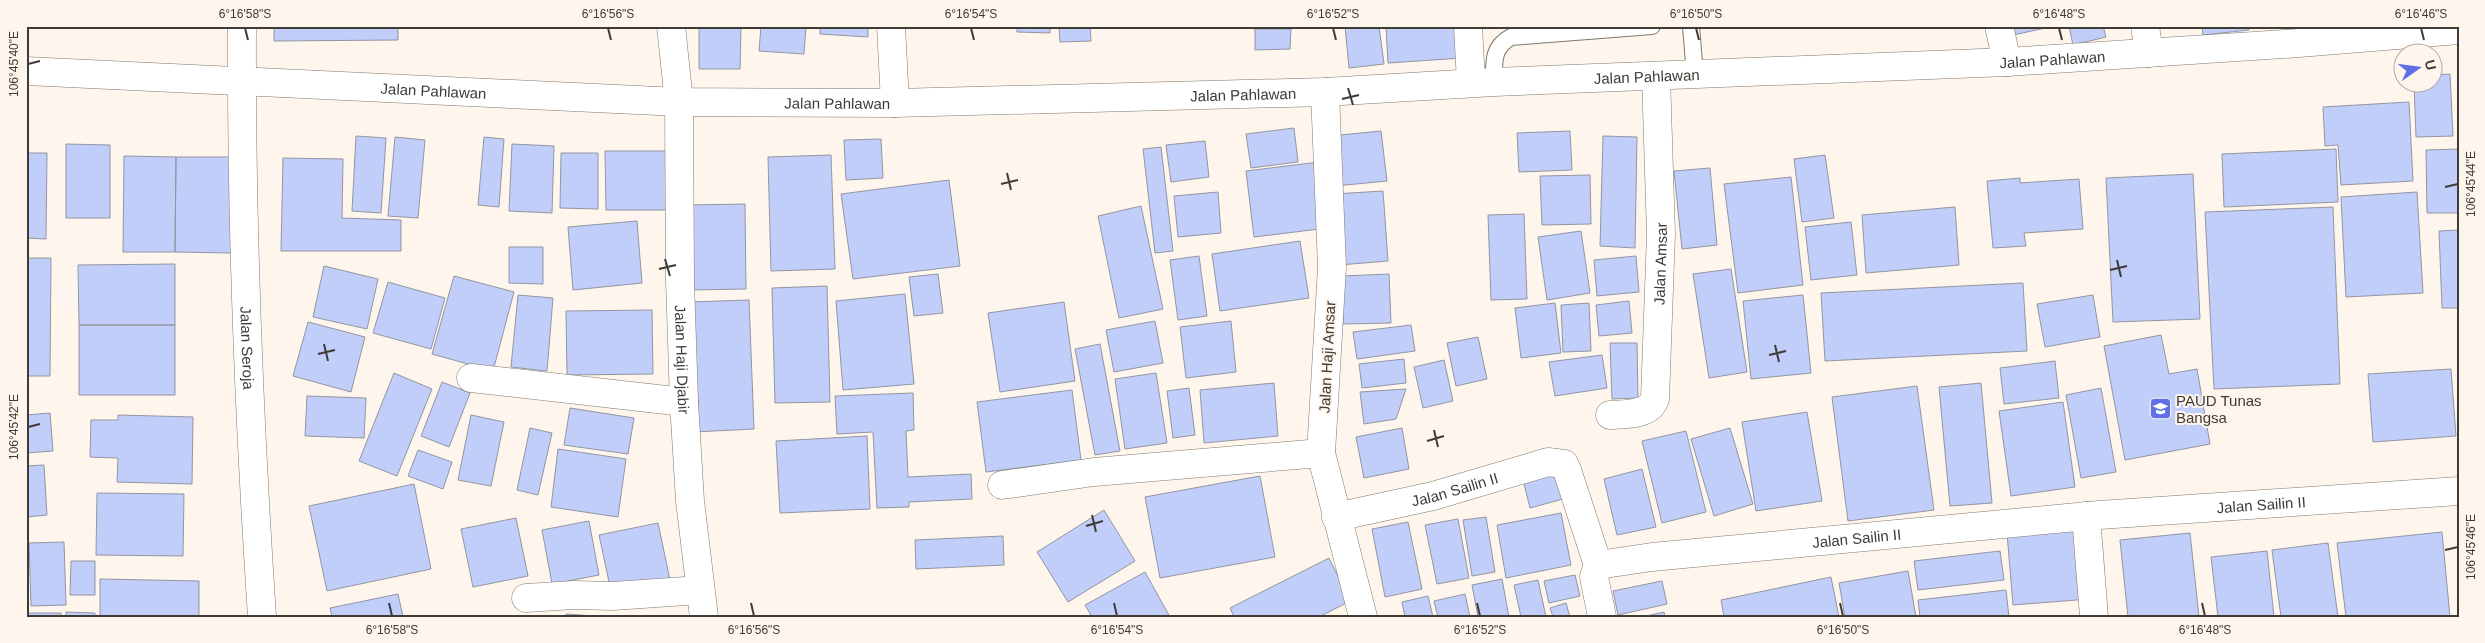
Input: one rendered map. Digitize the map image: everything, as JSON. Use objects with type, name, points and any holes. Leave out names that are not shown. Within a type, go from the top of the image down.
[{"type":"street","name":"Jalan Seroja","points":[[242,26],[241,81],[254,506],[262,617]]},
{"type":"street","name":"Jalan Haji Djabir","points":[[671,26],[679,102],[680,281],[684,402],[690,501],[704,617]]},
{"type":"street","points":[[891,26],[895,103]]},
{"type":"street","points":[[1468,26],[1482,83]]},
{"type":"street","points":[[1999,26],[2007,62]]},
{"type":"street","points":[[2145,26],[2149,53]]},
{"type":"street","name":"Jalan Pahlawan","points":[[26,71],[679,102],[895,103],[1325,92],[1482,83],[2007,62],[2149,53],[2298,35],[2459,30]]},
{"type":"street","name":"Jalan Amsar","points":[[1610,415],[1642,412],[1650,407],[1654,400],[1661,234],[1656,77]]},
{"type":"street","name":"Jalan Haji Amsar","points":[[1325,92],[1332,268],[1321,452],[1363,617]]},
{"type":"street","points":[[471,378],[684,402]]},
{"type":"street","points":[[1002,485],[1094,472],[1321,452]]},
{"type":"street","name":"Jalan Sailin II","points":[[1336,517],[1433,496],[1548,462],[1557,462],[1564,464],[1567,470],[1598,564],[1652,557],[2086,516],[2459,491]]},
{"type":"street","points":[[2086,516],[2094,617]]},
{"type":"street","points":[[1598,564],[1594,577],[1602,617]]},
{"type":"street","points":[[526,598],[574,595],[613,596],[700,590]]},
{"type":"lane","points":[[1482,83],[1501,43],[1511,37],[1652,26]]},
{"type":"lane","points":[[1692,26],[1694,75]]},
{"type":"building","points":[[274,26],[398,26],[398,40],[274,41]]},
{"type":"building","points":[[761,26],[806,26],[804,54],[759,51]]},
{"type":"building","points":[[820,26],[868,26],[868,37],[820,34]]},
{"type":"building","points":[[1017,26],[1050,26],[1050,33],[1017,32]]},
{"type":"building","points":[[1059,26],[1090,26],[1091,41],[1060,42]]},
{"type":"building","points":[[1345,26],[1379,26],[1384,64],[1349,68]]},
{"type":"building","points":[[1386,26],[1460,26],[1462,58],[1388,63]]},
{"type":"building","points":[[2007,26],[2054,26],[2009,36]]},
{"type":"building","points":[[2069,26],[2103,26],[2106,37],[2073,45]]},
{"type":"building","points":[[2202,26],[2248,26],[2249,30],[2203,35]]},
{"type":"building","points":[[699,28],[741,28],[740,69],[699,69]]},
{"type":"building","points":[[1255,29],[1291,29],[1290,49],[1255,50]]},
{"type":"building","points":[[2442,74],[2450,74],[2453,136],[2416,137],[2414,92],[2442,92]]},
{"type":"building","points":[[2409,102],[2413,181],[2341,185],[2338,145],[2325,146],[2323,107]]},
{"type":"building","points":[[1294,128],[1298,162],[1251,168],[1246,134]]},
{"type":"building","points":[[1381,131],[1387,181],[1335,186],[1330,136]]},
{"type":"building","points":[[1570,131],[1572,170],[1519,172],[1517,133]]},
{"type":"building","points":[[356,136],[386,138],[381,213],[352,211]]},
{"type":"building","points":[[1603,136],[1637,137],[1635,248],[1600,246]]},
{"type":"building","points":[[395,137],[425,140],[418,218],[388,216]]},
{"type":"building","points":[[484,137],[504,139],[499,207],[478,205]]},
{"type":"building","points":[[881,139],[883,178],[846,180],[844,140]]},
{"type":"building","points":[[1205,141],[1209,177],[1171,182],[1166,145]]},
{"type":"building","points":[[66,144],[110,145],[110,218],[66,218]]},
{"type":"building","points":[[512,144],[554,146],[552,213],[509,211]]},
{"type":"building","points":[[1161,147],[1173,251],[1155,253],[1143,149]]},
{"type":"building","points":[[2336,149],[2338,202],[2224,207],[2222,154]]},
{"type":"building","points":[[2459,149],[2459,213],[2427,213],[2426,150]]},
{"type":"building","points":[[605,151],[668,151],[668,210],[606,210]]},
{"type":"building","points":[[26,153],[47,153],[46,239],[26,238]]},
{"type":"building","points":[[561,153],[598,153],[598,209],[560,208]]},
{"type":"building","points":[[831,155],[835,269],[771,271],[768,157]]},
{"type":"building","points":[[1825,155],[1834,218],[1802,222],[1794,159]]},
{"type":"building","points":[[124,156],[176,157],[175,252],[123,252]]},
{"type":"building","points":[[176,157],[232,157],[231,253],[175,252]]},
{"type":"building","points":[[283,158],[343,159],[342,218],[401,220],[401,251],[281,251]]},
{"type":"building","points":[[1319,162],[1328,228],[1254,237],[1246,171]]},
{"type":"building","points":[[1710,168],[1717,245],[1682,249],[1674,171]]},
{"type":"building","points":[[2193,174],[2200,319],[2113,322],[2106,178]]},
{"type":"building","points":[[1590,175],[1591,224],[1542,225],[1540,176]]},
{"type":"building","points":[[1791,177],[1803,285],[1738,293],[1724,184]]},
{"type":"building","points":[[2020,178],[2020,183],[2079,179],[2083,229],[2024,233],[2026,246],[1993,248],[1987,181]]},
{"type":"building","points":[[949,180],[960,266],[853,279],[841,194]]},
{"type":"building","points":[[1383,191],[1388,261],[1339,265],[1334,194]]},
{"type":"building","points":[[1218,192],[1221,233],[1178,237],[1174,196]]},
{"type":"building","points":[[2417,192],[2423,293],[2346,297],[2341,197]]},
{"type":"building","points":[[745,204],[746,289],[690,290],[689,205]]},
{"type":"building","points":[[1141,206],[1163,309],[1119,318],[1098,216]]},
{"type":"building","points":[[1955,207],[1959,265],[1866,273],[1862,215]]},
{"type":"building","points":[[2333,207],[2340,384],[2214,389],[2205,212]]},
{"type":"building","points":[[1524,214],[1527,299],[1491,300],[1488,215]]},
{"type":"building","points":[[637,221],[642,283],[573,290],[568,227]]},
{"type":"building","points":[[1851,222],[1857,275],[1811,280],[1805,227]]},
{"type":"building","points":[[2459,230],[2459,308],[2442,308],[2439,231]]},
{"type":"building","points":[[1581,231],[1590,293],[1547,300],[1538,237]]},
{"type":"building","points":[[1300,241],[1309,298],[1220,311],[1212,254]]},
{"type":"building","points":[[509,247],[543,247],[543,284],[509,283]]},
{"type":"building","points":[[1199,256],[1207,316],[1178,320],[1170,260]]},
{"type":"building","points":[[1636,256],[1639,292],[1597,296],[1594,260]]},
{"type":"building","points":[[26,258],[51,258],[50,376],[26,376]]},
{"type":"building","points":[[175,264],[175,325],[79,325],[78,265]]},
{"type":"building","points":[[324,266],[378,279],[367,329],[313,317]]},
{"type":"building","points":[[1731,269],[1747,372],[1709,378],[1693,274]]},
{"type":"building","points":[[938,274],[943,313],[914,316],[909,277]]},
{"type":"building","points":[[1389,274],[1391,323],[1343,324],[1342,276]]},
{"type":"building","points":[[454,276],[514,292],[493,371],[432,354]]},
{"type":"building","points":[[388,282],[445,298],[431,349],[373,333]]},
{"type":"building","points":[[2023,283],[2027,351],[1825,361],[1821,293]]},
{"type":"building","points":[[827,286],[830,402],[775,403],[772,288]]},
{"type":"building","points":[[905,294],[914,384],[843,390],[836,301]]},
{"type":"building","points":[[518,295],[553,298],[547,371],[511,367]]},
{"type":"building","points":[[1803,295],[1811,373],[1751,379],[1743,301]]},
{"type":"building","points":[[2093,295],[2100,337],[2045,347],[2037,304]]},
{"type":"building","points":[[749,300],[754,429],[694,432],[689,302]]},
{"type":"building","points":[[1629,301],[1632,333],[1599,336],[1596,305]]},
{"type":"building","points":[[1064,302],[1075,381],[1000,392],[988,313]]},
{"type":"building","points":[[1555,303],[1561,353],[1521,358],[1515,308]]},
{"type":"building","points":[[1589,303],[1591,351],[1563,352],[1561,305]]},
{"type":"building","points":[[652,310],[653,374],[567,375],[566,311]]},
{"type":"building","points":[[1155,321],[1163,363],[1114,372],[1106,330]]},
{"type":"building","points":[[1231,321],[1236,372],[1186,378],[1180,327]]},
{"type":"building","points":[[308,322],[365,337],[351,392],[293,376]]},
{"type":"building","points":[[79,325],[175,325],[175,395],[79,395]]},
{"type":"building","points":[[1411,325],[1415,351],[1357,359],[1353,332]]},
{"type":"building","name":"PAUD Tunas Bangsa","points":[[2161,335],[2169,374],[2197,369],[2210,444],[2125,460],[2104,346]]},
{"type":"building","points":[[1478,337],[1487,379],[1456,386],[1447,343]]},
{"type":"building","points":[[1610,343],[1637,343],[1638,398],[1612,399]]},
{"type":"building","points":[[1100,344],[1120,451],[1095,455],[1075,349]]},
{"type":"building","points":[[1602,355],[1607,388],[1555,396],[1549,362]]},
{"type":"building","points":[[1404,359],[1406,383],[1362,388],[1359,364]]},
{"type":"building","points":[[1444,360],[1453,401],[1423,408],[1414,367]]},
{"type":"building","points":[[2055,361],[2059,398],[2004,404],[2000,368]]},
{"type":"building","points":[[2451,369],[2456,436],[2373,442],[2368,374]]},
{"type":"building","points":[[394,373],[432,389],[397,476],[359,461]]},
{"type":"building","points":[[1156,373],[1167,443],[1125,449],[1115,379]]},
{"type":"building","points":[[442,382],[470,393],[449,447],[421,436]]},
{"type":"building","points":[[1274,383],[1278,436],[1204,443],[1200,390]]},
{"type":"building","points":[[1981,383],[1992,503],[1950,506],[1939,387]]},
{"type":"building","points":[[1917,386],[1934,510],[1848,521],[1832,397]]},
{"type":"building","points":[[1189,388],[1195,435],[1173,438],[1167,391]]},
{"type":"building","points":[[2101,388],[2116,472],[2081,478],[2066,395]]},
{"type":"building","points":[[1406,389],[1396,419],[1364,424],[1360,392]]},
{"type":"building","points":[[1072,390],[1081,460],[986,472],[977,402]]},
{"type":"building","points":[[913,393],[914,430],[906,431],[908,477],[971,474],[972,499],[909,502],[909,507],[877,508],[873,432],[837,434],[835,396]]},
{"type":"building","points":[[307,396],[366,398],[364,438],[305,436]]},
{"type":"building","points":[[2063,402],[2075,487],[2011,496],[1999,411]]},
{"type":"building","points":[[570,408],[634,418],[628,454],[564,445]]},
{"type":"building","points":[[1807,412],[1822,501],[1756,511],[1742,422]]},
{"type":"building","points":[[50,413],[53,451],[26,453],[26,415]]},
{"type":"building","points":[[118,415],[193,417],[192,484],[117,482],[118,458],[90,457],[91,420],[118,420]]},
{"type":"building","points":[[471,415],[504,422],[491,486],[458,480]]},
{"type":"building","points":[[530,428],[552,433],[538,495],[517,490]]},
{"type":"building","points":[[1402,428],[1409,469],[1364,478],[1356,437]]},
{"type":"building","points":[[1730,428],[1753,504],[1714,516],[1691,439]]},
{"type":"building","points":[[1686,431],[1706,512],[1662,523],[1642,441]]},
{"type":"building","points":[[867,436],[870,509],[780,513],[776,441]]},
{"type":"building","points":[[558,449],[626,459],[618,517],[551,507]]},
{"type":"building","points":[[418,450],[452,462],[443,489],[408,476]]},
{"type":"building","points":[[44,465],[47,515],[26,517],[26,466]]},
{"type":"building","points":[[1555,468],[1563,499],[1530,508],[1522,476]]},
{"type":"building","points":[[1642,469],[1656,527],[1617,535],[1604,479]]},
{"type":"building","points":[[1260,476],[1275,557],[1160,578],[1145,497]]},
{"type":"building","points":[[414,484],[431,569],[327,591],[309,506]]},
{"type":"building","points":[[97,493],[184,494],[183,556],[96,555]]},
{"type":"building","points":[[1104,510],[1135,561],[1068,602],[1037,552]]},
{"type":"building","points":[[1561,513],[1571,565],[1506,578],[1497,525]]},
{"type":"building","points":[[1486,517],[1495,572],[1472,576],[1463,520]]},
{"type":"building","points":[[516,518],[528,576],[473,587],[461,529]]},
{"type":"building","points":[[1458,519],[1469,578],[1437,584],[1425,525]]},
{"type":"building","points":[[589,521],[599,575],[552,584],[542,530]]},
{"type":"building","points":[[1408,522],[1422,589],[1385,597],[1372,529]]},
{"type":"building","points":[[658,523],[670,580],[611,591],[599,535]]},
{"type":"building","points":[[2083,528],[2089,599],[2013,605],[2007,533]]},
{"type":"building","points":[[2442,532],[2450,617],[2346,617],[2337,543]]},
{"type":"building","points":[[2190,533],[2199,617],[2128,617],[2120,540]]},
{"type":"building","points":[[1003,536],[1004,565],[916,569],[915,540]]},
{"type":"building","points":[[64,542],[66,605],[31,606],[29,543]]},
{"type":"building","points":[[2328,543],[2338,617],[2281,617],[2272,550]]},
{"type":"building","points":[[2000,551],[2004,580],[1918,590],[1914,561]]},
{"type":"building","points":[[2267,551],[2274,617],[2218,617],[2211,557]]},
{"type":"building","points":[[1329,558],[1350,601],[1319,617],[1234,617],[1230,608]]},
{"type":"building","points":[[71,561],[95,561],[95,595],[70,595]]},
{"type":"building","points":[[1908,571],[1916,617],[1845,617],[1839,583]]},
{"type":"building","points":[[1145,572],[1170,617],[1092,617],[1085,605]]},
{"type":"building","points":[[1575,575],[1580,596],[1549,603],[1544,581]]},
{"type":"building","points":[[1831,577],[1839,617],[1724,617],[1721,600]]},
{"type":"building","points":[[100,579],[199,581],[199,617],[100,617]]},
{"type":"building","points":[[1502,579],[1509,617],[1478,617],[1472,585]]},
{"type":"building","points":[[1538,580],[1546,617],[1521,617],[1514,585]]},
{"type":"building","points":[[1662,581],[1667,604],[1618,615],[1613,591]]},
{"type":"building","points":[[2006,590],[2009,617],[1920,617],[1918,600]]},
{"type":"building","points":[[398,594],[403,617],[332,617],[330,608]]},
{"type":"building","points":[[1465,594],[1470,617],[1438,617],[1434,601]]},
{"type":"building","points":[[1428,596],[1433,617],[1405,617],[1402,602]]},
{"type":"building","points":[[1566,603],[1570,617],[1553,617],[1550,608]]},
{"type":"building","points":[[66,612],[95,613],[95,617],[66,617]]},
{"type":"building","points":[[1664,612],[1665,617],[1642,617]]},
{"type":"building","points":[[26,613],[61,613],[61,617],[26,617]]},
{"type":"building","points":[[566,614],[608,617],[565,617]]},
{"type":"place","name":"PAUD Tunas Bangsa","points":[[2160,409]]}]
